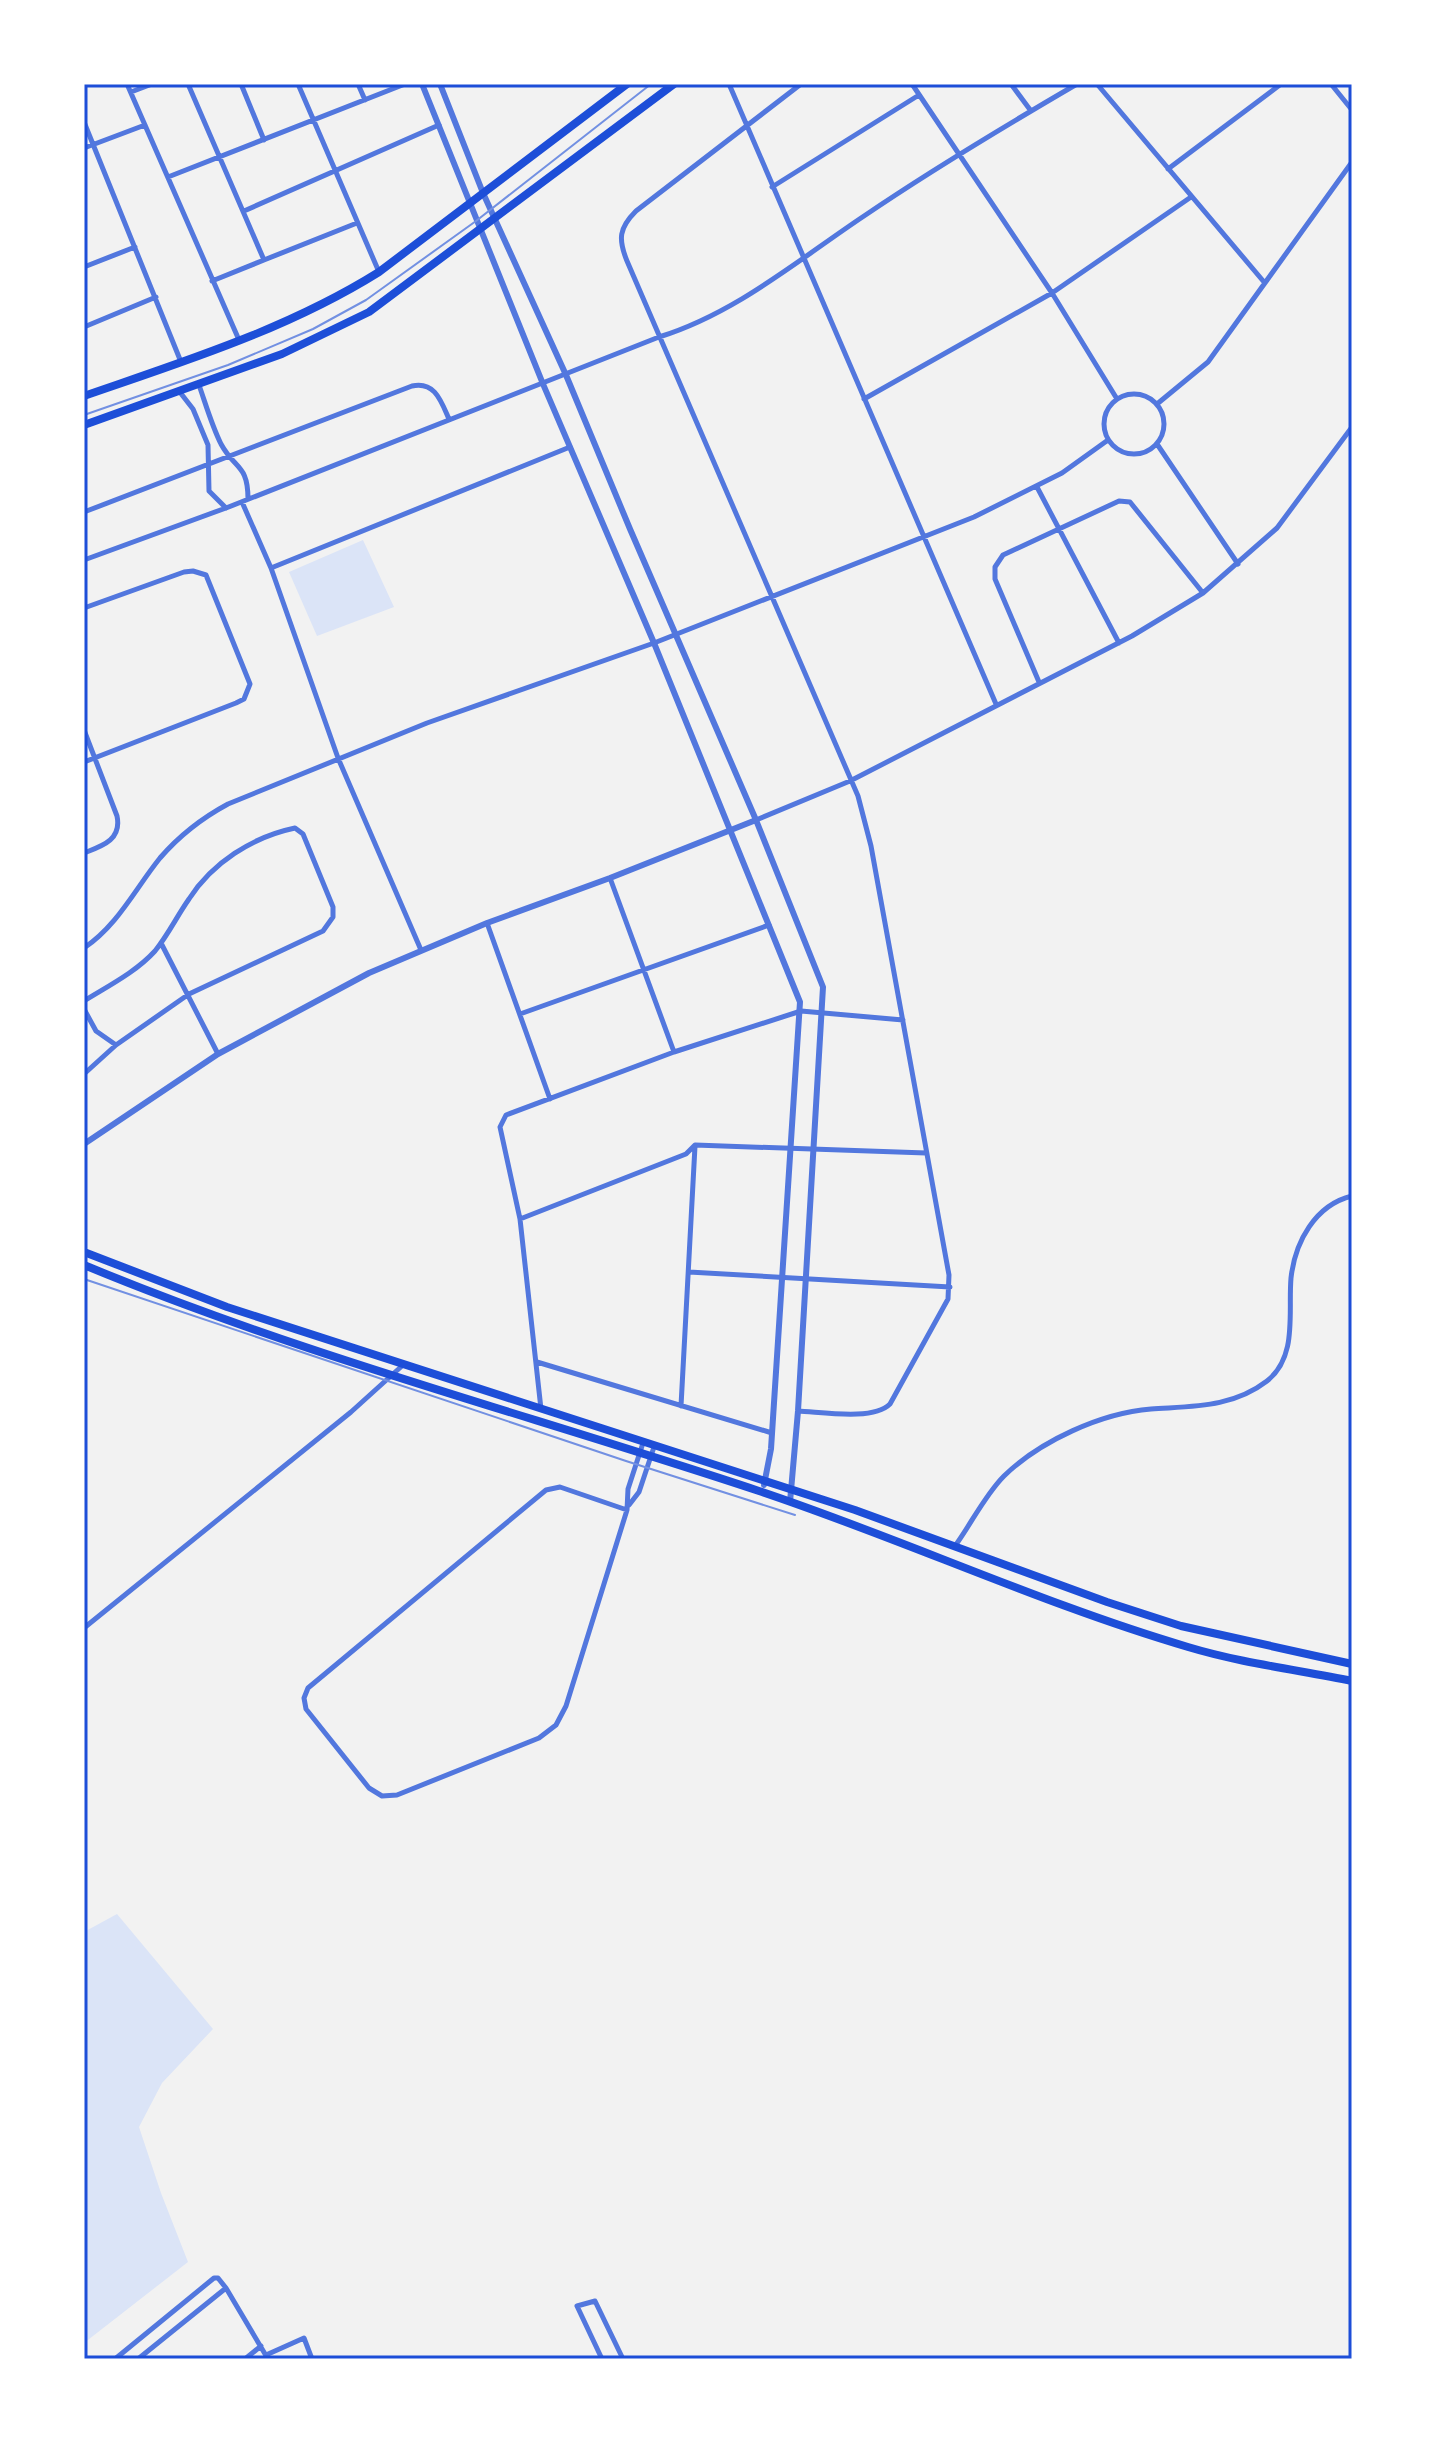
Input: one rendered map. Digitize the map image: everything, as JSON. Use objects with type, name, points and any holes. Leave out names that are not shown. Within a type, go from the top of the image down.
[{"type":"main road","points":[[84,396],[239,341],[322,304],[379,272],[627,84]]},
{"type":"main road","points":[[84,425],[282,354],[352,322],[402,289],[674,84]]},
{"type":"main road","points":[[84,1252],[227,1307],[643,1443],[763,1487],[790,1502],[1108,1621],[1185,1646],[1352,1681]]},
{"type":"main road","points":[[84,1265],[200,1310],[392,1376],[651,1457],[763,1487],[792,1491],[855,1510],[1181,1626],[1352,1664]]},
{"type":"street","points":[[127,84],[239,341]]},
{"type":"street","points":[[131,92],[152,84]]},
{"type":"street","points":[[188,84],[264,260]]},
{"type":"street","points":[[241,84],[264,140]]},
{"type":"street","points":[[298,84],[379,272]]},
{"type":"street","points":[[358,84],[365,100]]},
{"type":"street","points":[[168,177],[405,84]]},
{"type":"street","points":[[422,84],[543,384],[654,643],[798,996],[801,1011],[771,1449],[763,1487]]},
{"type":"street","points":[[440,84],[483,193],[566,375],[756,820],[823,987],[824,1012],[790,1502]]},
{"type":"street","points":[[729,84],[996,704]]},
{"type":"street","points":[[798,1411],[868,1414],[884,1410],[948,1299],[950,1287],[871,846],[858,796],[621,247],[621,229],[636,211],[801,84]]},
{"type":"street","points":[[912,84],[1052,293],[1117,399]]},
{"type":"street","points":[[1011,84],[1031,111]]},
{"type":"street","points":[[84,560],[693,326],[1077,84]]},
{"type":"street","points":[[1097,84],[1264,282]]},
{"type":"street","points":[[1168,169],[1281,84]]},
{"type":"street","points":[[1331,84],[1352,110]]},
{"type":"street","points":[[772,187],[919,95]]},
{"type":"street","points":[[84,122],[181,362]]},
{"type":"street","points":[[84,148],[145,125]]},
{"type":"street","points":[[244,211],[440,125]]},
{"type":"street","points":[[1157,404],[1208,362],[1352,162]]},
{"type":"street","points":[[864,399],[1052,293],[1191,197]]},
{"type":"street","points":[[212,281],[357,223]]},
{"type":"street","points":[[85,266],[135,247]]},
{"type":"street","points":[[84,327],[156,297]]},
{"type":"street","points":[[199,385],[217,434],[244,472],[248,484],[245,500],[338,758],[421,950]]},
{"type":"street","points":[[84,512],[420,385],[431,387],[449,419]]},
{"type":"street","points":[[179,391],[189,402],[210,451],[209,491],[226,508]]},
{"type":"street","points":[[1138,394],[1157,404],[1164,417],[1164,432],[1157,444],[1145,453],[1131,454],[1118,450],[1108,440],[1104,418],[1117,399],[1138,394]]},
{"type":"street","points":[[84,1144],[218,1054],[318,998],[487,923],[731,831],[850,781],[1119,643],[1203,593],[1277,528],[1352,427]]},
{"type":"street","points":[[84,948],[114,921],[171,846],[204,818],[228,804],[427,723],[654,643],[924,537],[1037,487],[1108,440]]},
{"type":"street","points":[[1157,444],[1238,564]]},
{"type":"street","points":[[271,568],[571,446]]},
{"type":"street","points":[[1037,487],[1119,643]]},
{"type":"street","points":[[1039,682],[995,579],[995,567],[1003,555],[1119,501],[1130,502],[1203,593]]},
{"type":"street","points":[[84,608],[184,572],[206,575],[250,684],[244,699],[236,703],[84,762]]},
{"type":"street","points":[[84,730],[119,827],[112,840],[84,853]]},
{"type":"street","points":[[84,1001],[134,969],[161,943],[196,887],[220,863],[280,833],[295,828],[303,834],[333,907],[330,924],[323,931],[189,994],[116,1045],[84,1074]]},
{"type":"street","points":[[610,878],[674,1052]]},
{"type":"street","points":[[487,923],[550,1099]]},
{"type":"street","points":[[520,1014],[770,924]]},
{"type":"street","points":[[161,943],[218,1054]]},
{"type":"street","points":[[84,1009],[96,1031],[116,1045]]},
{"type":"street","points":[[541,1410],[520,1219],[500,1127],[506,1115],[674,1052],[801,1011],[903,1020]]},
{"type":"street","points":[[520,1219],[686,1154],[695,1145],[926,1153]]},
{"type":"street","points":[[681,1406],[695,1145]]},
{"type":"street","points":[[955,1547],[1004,1477],[1043,1447],[1100,1418],[1121,1412],[1233,1401],[1269,1379],[1280,1366],[1286,1351],[1290,1335],[1291,1277],[1308,1225],[1322,1212],[1352,1196]]},
{"type":"street","points":[[689,1272],[950,1287]]},
{"type":"street","points":[[537,1362],[772,1433]]},
{"type":"street","points":[[84,1628],[351,1412],[403,1365]]},
{"type":"street","points":[[627,1508],[560,1487],[546,1490],[308,1688],[304,1698],[306,1709],[369,1788],[382,1796],[397,1795],[539,1738],[556,1725],[566,1706],[627,1508],[628,1489],[643,1443]]},
{"type":"street","points":[[627,1508],[639,1492],[654,1447]]},
{"type":"street","points":[[115,2359],[209,2280],[218,2278],[267,2357],[304,2338],[312,2359]]},
{"type":"street","points":[[138,2359],[226,2288]]},
{"type":"street","points":[[602,2359],[577,2306],[595,2301],[623,2359]]},
{"type":"street","points":[[245,2359],[261,2346]]},
{"type":"shaded area","points":[[363,540],[394,607],[317,636],[289,572]]},
{"type":"shaded area","points":[[117,1914],[213,2029],[162,2083],[139,2127],[188,2262],[84,2343],[84,1932]]},
{"type":"tram line","points":[[84,415],[228,365],[313,329],[366,300],[476,221],[651,84]]},
{"type":"tram line","points":[[84,1279],[795,1515]]}]
